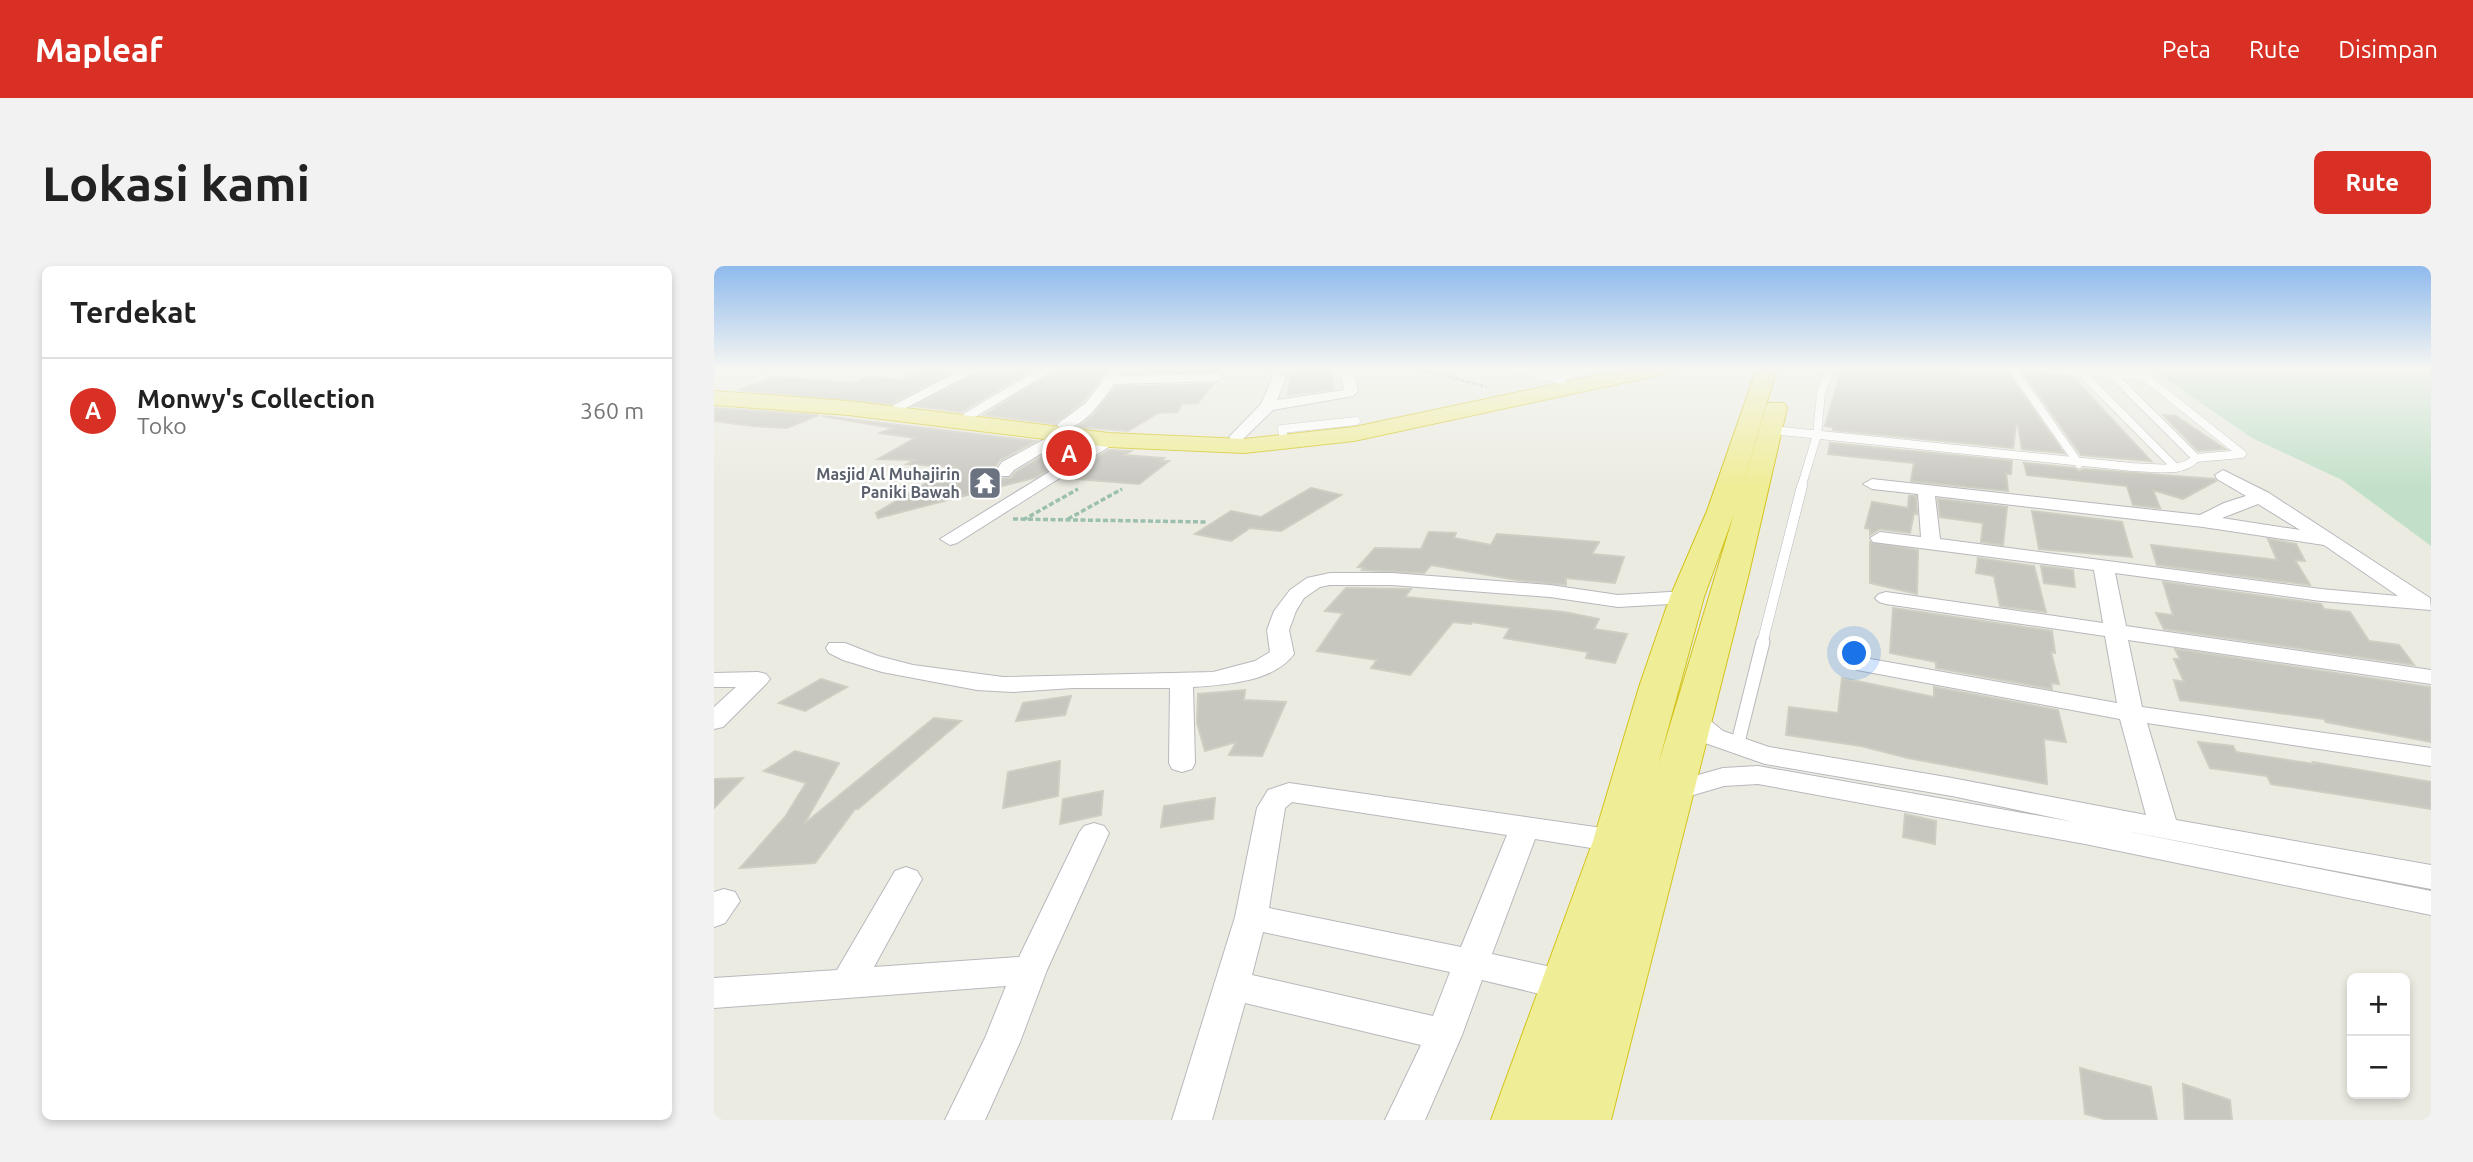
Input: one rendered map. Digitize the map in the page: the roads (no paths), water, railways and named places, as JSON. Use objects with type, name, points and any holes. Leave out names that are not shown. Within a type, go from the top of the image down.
[{"type":"highway","points":[[836,408],[1063,430],[1237,437],[1317,432],[1443,408]]},
{"type":"highway","points":[[915,408],[970,414],[1109,440],[1210,446],[1325,439],[1476,408]]},
{"type":"highway","points":[[1522,1120],[1616,841],[1659,684],[1687,597],[1721,511],[1753,408]]},
{"type":"highway","points":[[1580,1120],[1673,792],[1776,408]]},
{"type":"street","points":[[970,414],[982,408]]},
{"type":"street","points":[[1003,472],[1063,430],[1089,408]]},
{"type":"street","points":[[1237,437],[1266,408]]},
{"type":"street","points":[[950,539],[1109,440]]},
{"type":"street","points":[[2223,475],[2330,541],[2428,608]]},
{"type":"street","points":[[1872,484],[2203,521],[2330,541]]},
{"type":"street","points":[[1926,490],[1931,544]]},
{"type":"street","points":[[2203,521],[2230,507],[2263,498]]},
{"type":"street","points":[[1880,538],[2428,608]]},
{"type":"street","points":[[2103,565],[2131,713],[2164,828]]},
{"type":"street","points":[[837,648],[924,674],[993,684],[1179,682],[1257,671],[1272,664],[1282,654],[1278,630],[1285,611],[1297,594],[1314,582],[1330,579],[1392,579],[1550,591],[1618,601],[1687,597]]},
{"type":"street","points":[[1886,598],[2431,677]]},
{"type":"street","points":[[1866,665],[2131,713],[2431,757]]},
{"type":"street","points":[[714,680],[758,679],[714,721]]},
{"type":"street","points":[[1179,682],[1182,690],[1182,763]]},
{"type":"street","points":[[1693,719],[1714,737],[1737,746],[1796,761],[1952,787],[2083,824],[2164,828],[2431,903]]},
{"type":"street","points":[[1730,777],[1737,746]]},
{"type":"street","points":[[1673,792],[1700,782],[1758,775],[2083,824],[2265,858],[2431,877]]},
{"type":"street","points":[[1192,1120],[1251,917],[1271,808],[1283,794],[1289,792],[1616,841]]},
{"type":"street","points":[[1405,1120],[1444,1035],[1525,828]]},
{"type":"street","points":[[965,1120],[1002,1042],[1030,970],[1094,833]]},
{"type":"street","points":[[846,983],[906,879]]},
{"type":"street","points":[[1251,917],[1471,962],[1569,986]]},
{"type":"street","points":[[714,993],[1030,970]]},
{"type":"street","points":[[1232,985],[1444,1035]]},
{"type":"lane","points":[[1737,746],[1796,506],[1817,435],[1820,408]]},
{"type":"lane","points":[[2039,408],[2078,464]]},
{"type":"lane","points":[[2116,408],[2176,468]]},
{"type":"lane","points":[[2146,408],[2196,458]]},
{"type":"lane","points":[[1772,430],[2078,464],[2176,468],[2191,464],[2196,458],[2242,454],[2184,408]]},
{"type":"lane","points":[[1283,435],[1282,429],[1356,421]]},
{"type":"place","name":"Monwy's Collection","points":[[1069,453]]},
{"type":"place","name":"Masjid Al Muhajirin Paniki Bawah","points":[[985,483]]}]
